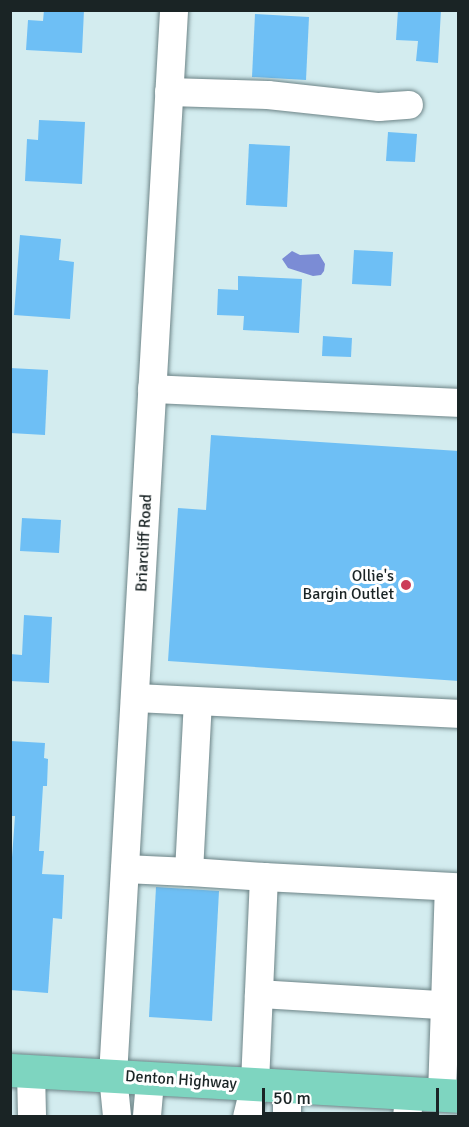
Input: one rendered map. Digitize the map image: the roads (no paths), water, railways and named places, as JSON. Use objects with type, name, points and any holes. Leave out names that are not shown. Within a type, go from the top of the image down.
[{"type":"main road","name":"Denton Highway","points":[[21,1071],[150,1078],[276,1096],[409,1105],[450,1096]]},
{"type":"street","name":"Briarcliff Road","points":[[117,1116],[113,1076],[174,10]]},
{"type":"street","points":[[169,92],[268,95],[379,107],[410,105]]},
{"type":"street","points":[[152,389],[459,403]]},
{"type":"street","points":[[135,698],[459,714]]},
{"type":"street","points":[[189,872],[198,702]]},
{"type":"street","points":[[125,869],[454,887],[450,1096]]},
{"type":"street","points":[[247,1116],[276,1096],[259,994],[264,877]]},
{"type":"street","points":[[259,994],[451,1006]]},
{"type":"street","points":[[21,1071],[32,1116]]},
{"type":"street","points":[[147,1116],[150,1078]]},
{"type":"water","points":[[292,251],[300,255],[319,254],[325,264],[324,271],[321,275],[313,276],[288,268],[282,259]]},
{"type":"place","name":"Ollie's Bargin Outlet","points":[[406,585]]}]
